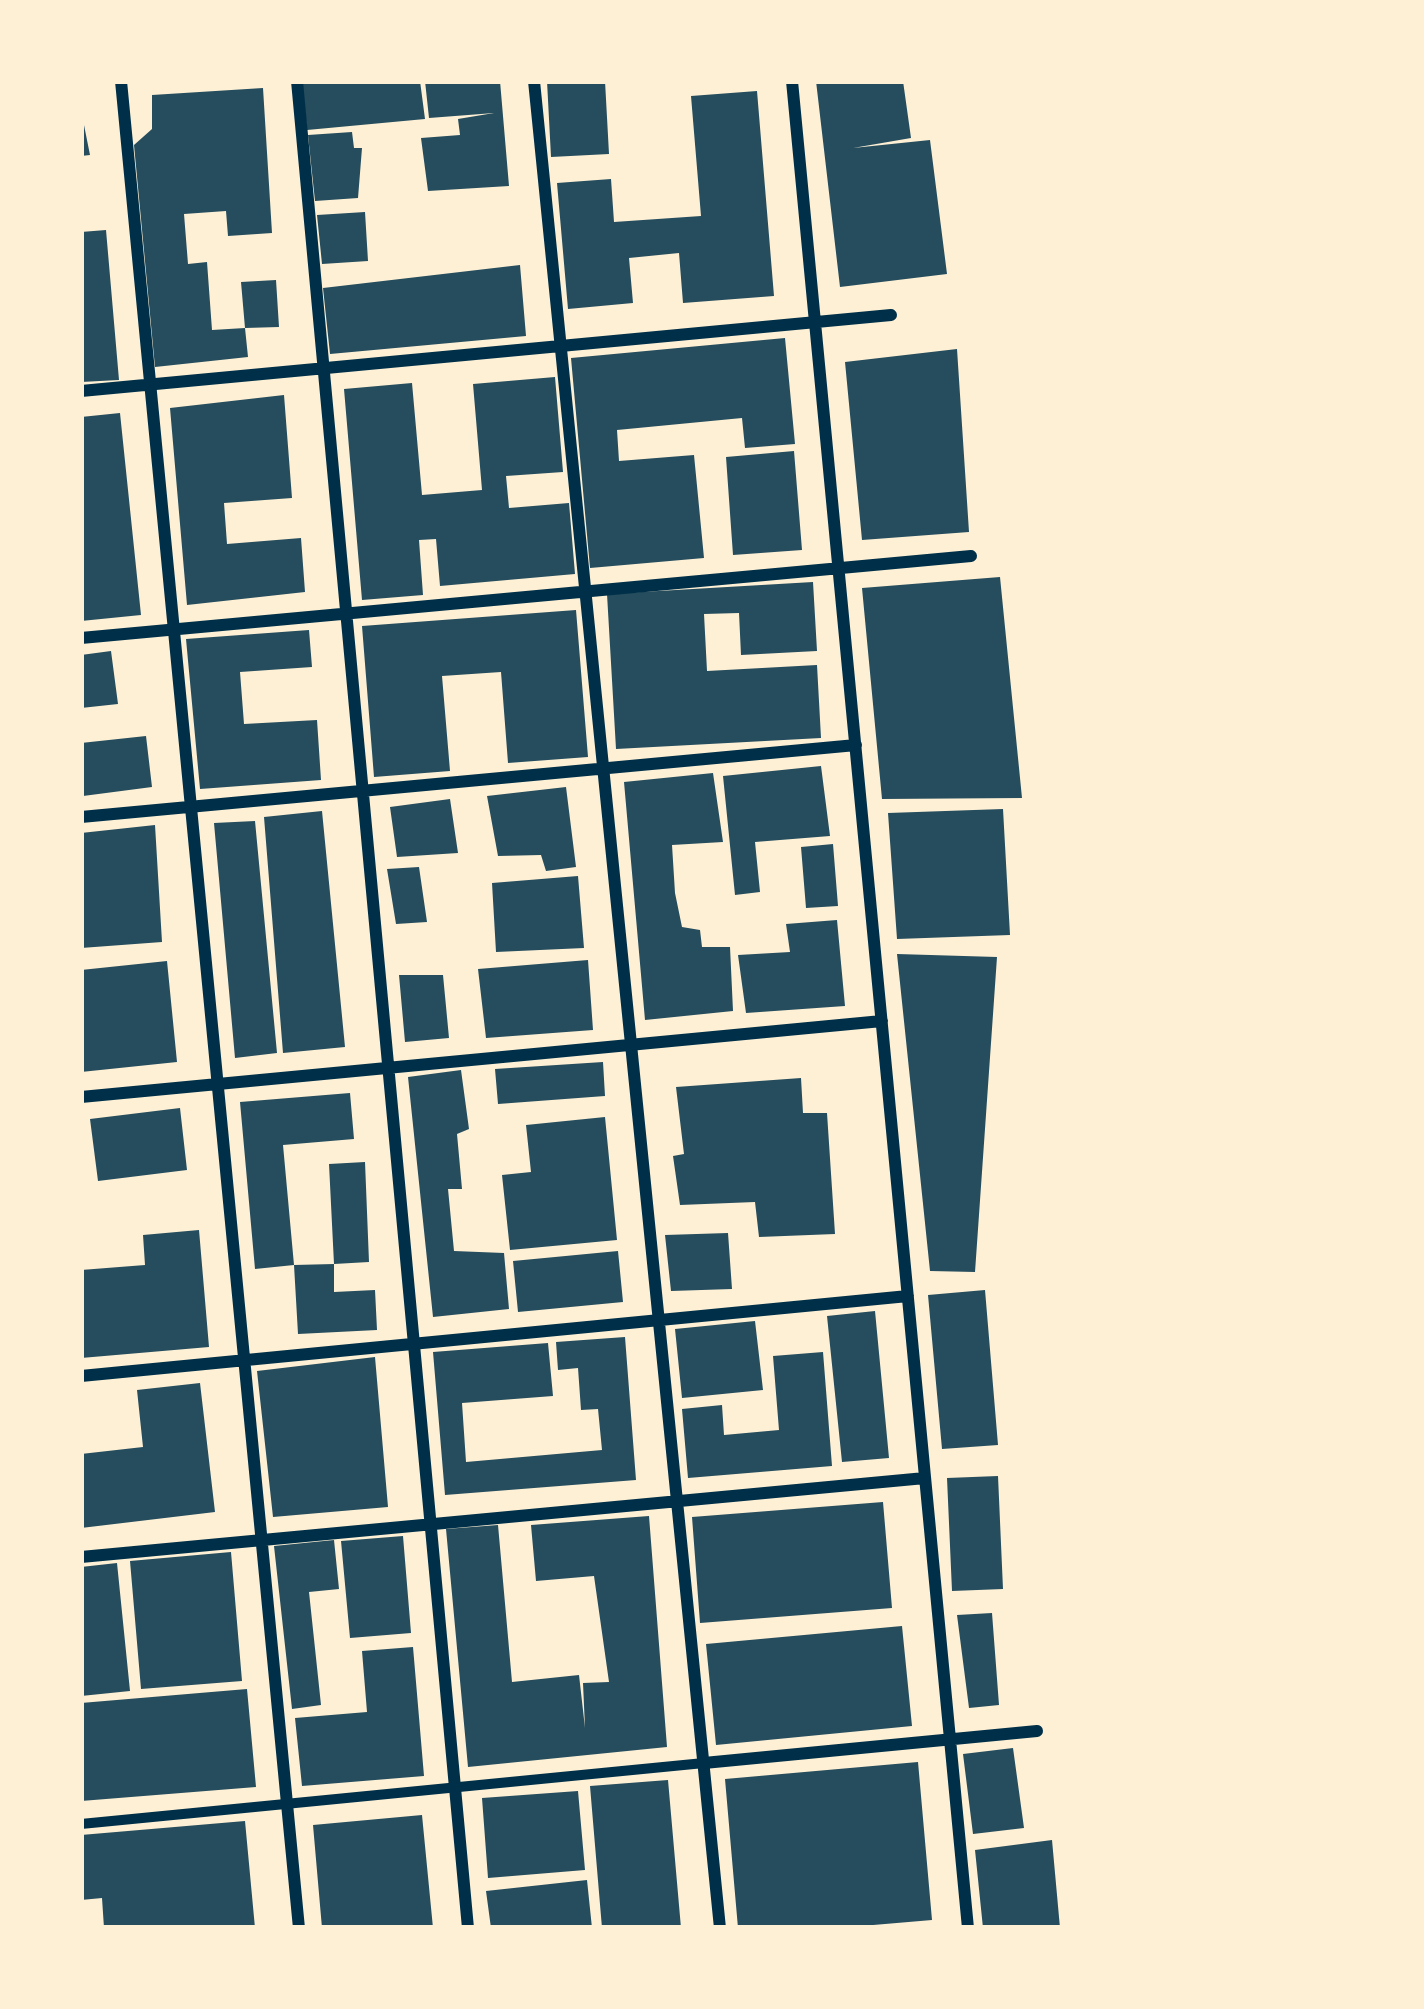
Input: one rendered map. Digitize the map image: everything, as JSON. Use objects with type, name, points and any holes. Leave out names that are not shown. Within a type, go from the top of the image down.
[{"type":"street","points":[[121,81],[299,1928]]},
{"type":"street","points":[[297,81],[468,1928]]},
{"type":"street","points":[[534,81],[720,1928]]},
{"type":"street","points":[[793,81],[968,1928]]},
{"type":"street","points":[[81,392],[891,315]]},
{"type":"street","points":[[81,638],[971,556]]},
{"type":"street","points":[[81,817],[856,745]]},
{"type":"street","points":[[81,1096],[881,1021]]},
{"type":"street","points":[[81,1376],[908,1296]]},
{"type":"street","points":[[81,1557],[925,1478]]},
{"type":"street","points":[[81,1824],[1037,1731]]},
{"type":"building","points":[[302,81],[420,81],[425,119],[307,130]]},
{"type":"building","points":[[425,81],[500,81],[509,186],[428,191],[421,138],[460,135],[458,119],[494,113],[429,118]]},
{"type":"building","points":[[547,81],[605,81],[609,154],[551,157]]},
{"type":"building","points":[[816,81],[903,81],[911,138],[853,148],[930,140],[947,274],[840,287]]},
{"type":"building","points":[[263,88],[272,233],[228,236],[226,211],[184,214],[188,264],[207,262],[212,330],[245,328],[248,357],[155,367],[134,145],[152,129],[152,95]]},
{"type":"building","points":[[757,91],[774,296],[683,303],[679,253],[629,258],[633,303],[568,309],[557,183],[611,179],[614,222],[701,216],[691,96]]},
{"type":"building","points":[[81,110],[90,155],[81,156]]},
{"type":"building","points":[[352,132],[354,148],[362,148],[358,198],[315,201],[308,135]]},
{"type":"building","points":[[365,212],[368,261],[322,264],[317,215]]},
{"type":"building","points":[[106,230],[119,380],[81,382],[81,232]]},
{"type":"building","points":[[520,265],[526,336],[330,354],[323,288]]},
{"type":"building","points":[[276,280],[279,327],[245,328],[241,282]]},
{"type":"building","points":[[785,338],[795,444],[745,448],[742,418],[617,430],[619,461],[694,455],[704,558],[590,568],[571,358]]},
{"type":"building","points":[[957,349],[969,532],[862,540],[845,362]]},
{"type":"building","points":[[555,377],[563,472],[506,476],[509,508],[569,503],[575,574],[440,586],[436,539],[419,540],[423,595],[362,600],[344,389],[412,383],[422,495],[482,490],[473,384]]},
{"type":"building","points":[[284,395],[292,498],[224,503],[227,544],[301,538],[305,592],[187,605],[170,408]]},
{"type":"building","points":[[120,413],[141,615],[81,621],[81,417]]},
{"type":"building","points":[[794,451],[802,550],[733,555],[726,457]]},
{"type":"building","points":[[1000,577],[1022,798],[882,799],[862,588]]},
{"type":"building","points":[[813,582],[817,651],[741,655],[739,613],[704,614],[707,671],[817,665],[821,738],[616,749],[607,594]]},
{"type":"building","points":[[576,610],[588,757],[508,763],[501,672],[442,676],[450,771],[374,777],[362,626]]},
{"type":"building","points":[[309,630],[312,667],[240,672],[244,724],[317,720],[321,780],[200,789],[186,639]]},
{"type":"building","points":[[111,651],[118,704],[81,708],[81,655]]},
{"type":"building","points":[[146,736],[152,787],[83,796],[81,743]]},
{"type":"building","points":[[821,766],[830,836],[755,842],[760,892],[735,895],[723,776]]},
{"type":"building","points":[[713,773],[723,842],[672,845],[675,893],[682,927],[700,930],[702,947],[730,947],[733,1011],[645,1020],[624,782]]},
{"type":"building","points":[[566,787],[576,867],[546,871],[541,855],[498,856],[487,796]]},
{"type":"building","points":[[450,799],[458,853],[397,857],[390,807]]},
{"type":"building","points":[[1003,809],[1010,935],[897,939],[888,813]]},
{"type":"building","points":[[322,811],[345,1047],[283,1053],[264,817]]},
{"type":"building","points":[[255,821],[277,1053],[235,1058],[214,823]]},
{"type":"building","points":[[155,825],[162,942],[81,948],[81,833]]},
{"type":"building","points":[[833,844],[838,906],[806,908],[801,847]]},
{"type":"building","points":[[419,867],[427,922],[396,924],[387,869]]},
{"type":"building","points":[[578,876],[584,948],[496,952],[492,883]]},
{"type":"building","points":[[837,920],[845,1006],[746,1013],[738,955],[790,952],[786,924]]},
{"type":"building","points":[[897,954],[997,957],[975,1272],[930,1271]]},
{"type":"building","points":[[588,960],[593,1030],[486,1038],[478,969]]},
{"type":"building","points":[[167,961],[177,1062],[81,1072],[81,970]]},
{"type":"building","points":[[399,975],[443,975],[449,1038],[405,1042]]},
{"type":"building","points":[[603,1062],[605,1096],[498,1104],[495,1069]]},
{"type":"building","points":[[461,1070],[469,1129],[457,1134],[462,1189],[448,1189],[454,1251],[504,1253],[509,1309],[433,1317],[408,1077]]},
{"type":"building","points":[[801,1078],[803,1113],[827,1113],[835,1234],[759,1237],[755,1202],[680,1205],[673,1156],[684,1154],[676,1087]]},
{"type":"building","points":[[350,1093],[354,1139],[283,1145],[294,1265],[255,1269],[240,1102]]},
{"type":"building","points":[[180,1108],[187,1170],[98,1181],[90,1119]]},
{"type":"building","points":[[605,1117],[617,1240],[510,1250],[502,1175],[531,1172],[526,1125]]},
{"type":"building","points":[[365,1162],[369,1262],[334,1264],[329,1164]]},
{"type":"building","points":[[199,1230],[209,1347],[81,1358],[81,1270],[145,1265],[143,1235]]},
{"type":"building","points":[[728,1233],[732,1289],[671,1291],[665,1235]]},
{"type":"building","points":[[618,1251],[623,1302],[518,1312],[513,1261]]},
{"type":"building","points":[[334,1264],[334,1292],[375,1290],[377,1330],[298,1334],[294,1265]]},
{"type":"building","points":[[985,1290],[998,1445],[942,1449],[928,1295]]},
{"type":"building","points":[[875,1311],[889,1458],[842,1462],[827,1316]]},
{"type":"building","points":[[755,1321],[763,1390],[682,1398],[675,1329]]},
{"type":"building","points":[[625,1337],[636,1480],[445,1495],[433,1352],[548,1343],[553,1396],[462,1403],[466,1462],[602,1450],[598,1409],[581,1410],[578,1368],[558,1370],[556,1342]]},
{"type":"building","points":[[823,1352],[832,1466],[688,1478],[682,1409],[722,1405],[724,1435],[779,1430],[773,1356]]},
{"type":"building","points":[[375,1357],[388,1507],[273,1517],[257,1371]]},
{"type":"building","points":[[200,1383],[215,1512],[81,1528],[81,1454],[143,1447],[137,1390]]},
{"type":"building","points":[[998,1476],[1003,1589],[952,1591],[947,1478]]},
{"type":"building","points":[[883,1502],[892,1608],[700,1623],[692,1517]]},
{"type":"building","points":[[649,1516],[667,1747],[468,1767],[446,1529],[498,1525],[512,1682],[579,1675],[585,1728],[583,1683],[609,1682],[594,1576],[536,1581],[531,1525]]},
{"type":"building","points":[[403,1536],[411,1633],[350,1638],[341,1541]]},
{"type":"building","points":[[334,1540],[339,1589],[309,1592],[321,1705],[292,1709],[274,1546]]},
{"type":"building","points":[[231,1552],[242,1681],[141,1689],[130,1561]]},
{"type":"building","points":[[117,1563],[130,1691],[81,1696],[81,1567]]},
{"type":"building","points":[[992,1613],[999,1705],[969,1708],[957,1615]]},
{"type":"building","points":[[902,1626],[912,1726],[716,1745],[706,1644]]},
{"type":"building","points":[[413,1647],[424,1776],[302,1786],[295,1718],[367,1712],[362,1651]]},
{"type":"building","points":[[247,1689],[256,1787],[81,1801],[81,1703]]},
{"type":"building","points":[[1013,1748],[1024,1828],[973,1834],[963,1754]]},
{"type":"building","points":[[918,1762],[932,1920],[838,1928],[738,1928],[725,1779]]},
{"type":"building","points":[[668,1780],[681,1928],[602,1928],[590,1786]]},
{"type":"building","points":[[578,1791],[585,1870],[488,1878],[482,1798]]},
{"type":"building","points":[[422,1815],[433,1928],[322,1928],[313,1825]]},
{"type":"building","points":[[245,1821],[255,1928],[104,1928],[102,1898],[81,1900],[81,1835]]},
{"type":"building","points":[[1052,1840],[1060,1928],[983,1928],[975,1850]]},
{"type":"building","points":[[587,1880],[592,1928],[491,1928],[486,1891]]}]
